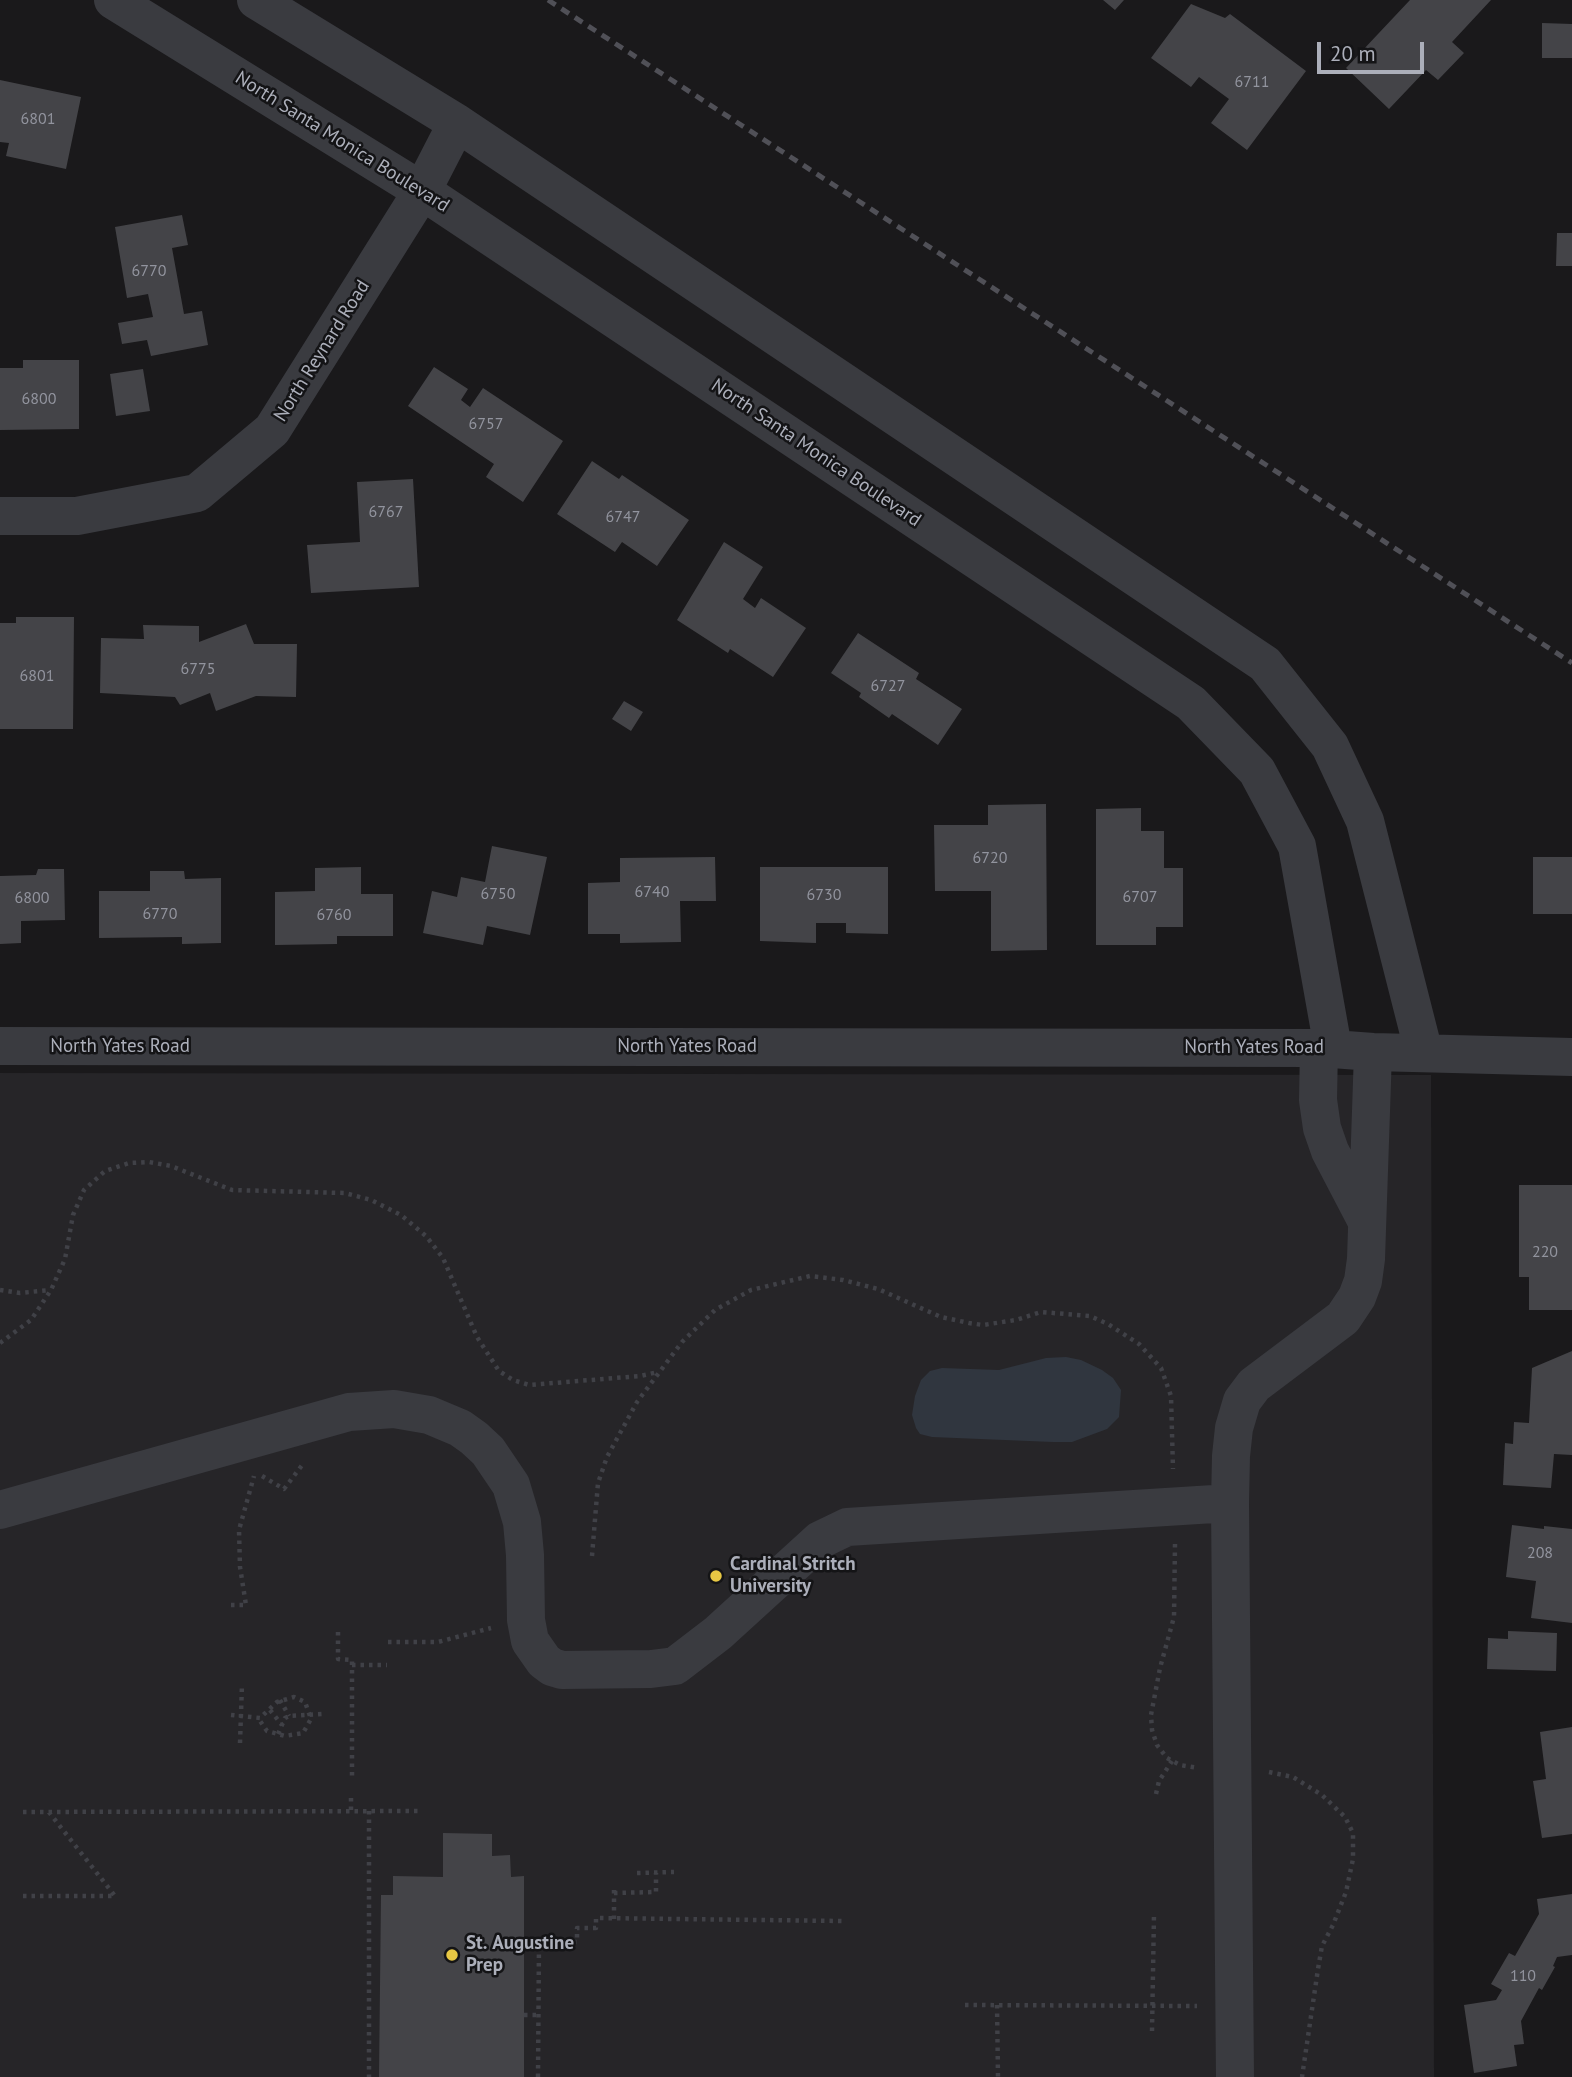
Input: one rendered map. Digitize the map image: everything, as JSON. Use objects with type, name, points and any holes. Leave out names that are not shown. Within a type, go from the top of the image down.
[{"type":"street","name":"North Santa Monica Boulevard","points":[[113,0],[422,191],[1192,703],[1257,771],[1297,846],[1326,1048],[1318,1100],[1322,1128],[1330,1151],[1367,1222]]},
{"type":"street","points":[[256,0],[457,123],[1265,664],[1331,746],[1366,821],[1424,1053]]},
{"type":"street","name":"North Reynard Road","points":[[0,516],[77,516],[197,493],[272,430],[422,191],[457,123]]},
{"type":"street","name":"North Yates Road","points":[[0,1046],[1326,1048],[1373,1052]]},
{"type":"street","points":[[1235,2077],[1230,1503],[1234,1427],[1242,1401],[1254,1385],[1343,1318],[1357,1297],[1363,1281],[1366,1259],[1373,1052],[1572,1057]]},
{"type":"street","points":[[0,1510],[349,1412],[394,1409],[429,1415],[460,1428],[474,1438],[488,1451],[511,1485],[522,1522],[526,1620],[530,1641],[544,1661],[562,1670],[651,1669],[675,1666],[718,1633],[820,1540],[847,1527],[1230,1503]]},
{"type":"path","points":[[0,1343],[31,1320],[51,1290],[65,1259],[74,1215],[84,1190],[104,1171],[129,1163],[149,1162],[171,1166],[232,1190],[345,1194],[372,1200],[401,1214],[426,1236],[443,1258],[477,1337],[499,1371],[513,1380],[529,1385],[640,1377],[659,1372]]},
{"type":"path","points":[[592,1556],[598,1483],[607,1457],[637,1402],[682,1342],[715,1310],[751,1290],[810,1276],[843,1280],[878,1289],[941,1317],[969,1323],[983,1325],[1016,1320],[1041,1312],[1090,1316],[1139,1344],[1161,1368],[1171,1396],[1176,1585],[1174,1617],[1151,1715],[1157,1745],[1172,1761],[1197,1768],[1254,1769],[1293,1777],[1322,1795],[1345,1817],[1353,1832],[1353,1859],[1346,1892],[1322,1945],[1303,2077]]},
{"type":"path","points":[[0,1290],[20,1293],[51,1290]]},
{"type":"path","points":[[248,1468],[284,1489],[305,1461]]},
{"type":"path","points":[[232,1605],[246,1605],[240,1567],[239,1530],[255,1472]]},
{"type":"path","points":[[388,1642],[438,1642],[489,1629]]},
{"type":"path","points":[[338,1632],[338,1660],[352,1660],[352,1777]]},
{"type":"path","points":[[352,1665],[387,1665]]},
{"type":"path","points":[[240,1743],[242,1685]]},
{"type":"path","points":[[231,1715],[264,1717],[280,1700],[289,1697],[305,1702],[311,1719],[303,1733],[277,1735],[267,1731],[258,1718]]},
{"type":"path","points":[[280,1700],[289,1716]]},
{"type":"path","points":[[270,1710],[282,1725]]},
{"type":"path","points":[[277,1735],[289,1716],[322,1714]]},
{"type":"path","points":[[1156,1794],[1159,1780],[1172,1761]]},
{"type":"path","points":[[351,1798],[351,1811]]},
{"type":"path","points":[[23,1896],[116,1896],[48,1811]]},
{"type":"path","points":[[369,1811],[369,2077]]},
{"type":"path","points":[[23,1812],[422,1811]]},
{"type":"path","points":[[637,1873],[674,1872]]},
{"type":"path","points":[[614,1893],[656,1892],[656,1873]]},
{"type":"path","points":[[614,1885],[614,1919]]},
{"type":"path","points":[[1152,2031],[1154,1914]]},
{"type":"path","points":[[538,2077],[539,1941],[577,1942],[577,1928],[596,1928],[596,1918],[842,1921]]},
{"type":"path","points":[[965,2005],[1205,2006]]},
{"type":"path","points":[[998,2005],[998,2077]]},
{"type":"path","points":[[524,2015],[539,2015]]},
{"type":"shaded area","name":"Cardinal Stritch University","points":[[0,1073],[1431,1075],[1434,2077],[0,2077]]},
{"type":"shaded area","points":[[1066,1357],[1081,1360],[1102,1370],[1113,1378],[1121,1390],[1119,1417],[1107,1429],[1072,1442],[1053,1442],[932,1437],[920,1434],[916,1428],[912,1415],[915,1396],[921,1380],[930,1371],[942,1368],[999,1370],[1046,1358]]},
{"type":"building","points":[[1103,0],[1124,0],[1115,10]]},
{"type":"building","points":[[1410,0],[1491,0],[1452,42],[1464,53],[1438,80],[1426,70],[1389,109],[1346,68]]},
{"type":"building","points":[[1191,4],[1225,18],[1230,14],[1306,71],[1247,150],[1211,123],[1229,99],[1199,77],[1191,87],[1151,58]]},
{"type":"building","points":[[1542,23],[1572,24],[1572,58],[1542,58]]},
{"type":"building","points":[[0,80],[81,97],[66,169],[6,156],[9,143],[0,142]]},
{"type":"building","points":[[182,215],[188,245],[172,248],[184,314],[202,311],[208,345],[151,356],[147,340],[122,344],[118,323],[153,317],[148,294],[127,298],[115,227]]},
{"type":"building","points":[[1557,233],[1572,233],[1572,266],[1556,266]]},
{"type":"building","points":[[23,360],[79,360],[79,429],[0,430],[0,368],[23,368]]},
{"type":"building","points":[[434,367],[468,389],[461,400],[470,407],[483,388],[563,441],[523,502],[486,477],[494,464],[408,406]]},
{"type":"building","points":[[143,369],[150,411],[116,416],[110,374]]},
{"type":"building","points":[[592,461],[619,479],[622,475],[689,520],[657,566],[622,542],[615,552],[557,514]]},
{"type":"building","points":[[413,479],[419,587],[311,593],[307,545],[360,542],[357,482]]},
{"type":"building","points":[[724,542],[763,567],[743,599],[755,608],[761,598],[806,628],[773,677],[730,649],[728,653],[677,620]]},
{"type":"building","points":[[16,617],[74,617],[73,729],[0,729],[0,623],[16,623]]},
{"type":"building","points":[[246,624],[254,644],[297,644],[296,697],[256,696],[216,711],[210,693],[180,705],[175,697],[100,693],[101,638],[144,639],[143,625],[199,626],[199,642]]},
{"type":"building","points":[[858,633],[919,673],[916,679],[962,709],[938,745],[892,714],[889,718],[859,697],[861,693],[831,673]]},
{"type":"building","points":[[624,701],[643,712],[631,731],[612,719]]},
{"type":"building","points":[[1046,804],[1047,950],[991,951],[991,891],[935,891],[934,825],[988,825],[988,805]]},
{"type":"building","points":[[1141,808],[1141,831],[1164,831],[1164,868],[1183,868],[1183,927],[1156,927],[1156,945],[1096,945],[1096,809]]},
{"type":"building","points":[[492,846],[547,857],[530,935],[487,926],[483,945],[423,933],[432,891],[457,897],[461,877],[485,882]]},
{"type":"building","points":[[715,857],[716,901],[680,901],[681,942],[620,943],[620,934],[588,934],[588,883],[620,882],[620,858]]},
{"type":"building","points":[[1533,857],[1572,857],[1572,914],[1533,914]]},
{"type":"building","points":[[361,867],[361,894],[393,894],[393,936],[337,936],[337,944],[275,945],[275,892],[315,891],[315,868]]},
{"type":"building","points":[[760,867],[888,867],[888,934],[846,933],[846,923],[816,923],[816,943],[760,941]]},
{"type":"building","points":[[38,869],[64,869],[65,920],[21,921],[21,943],[0,944],[0,876],[36,875]]},
{"type":"building","points":[[150,871],[184,871],[185,879],[221,878],[221,943],[182,944],[182,937],[99,938],[99,891],[150,891]]},
{"type":"building","points":[[1519,1185],[1572,1185],[1572,1310],[1529,1310],[1529,1277],[1519,1277]]},
{"type":"building","points":[[1572,1351],[1572,1455],[1554,1454],[1551,1488],[1503,1485],[1505,1443],[1513,1444],[1514,1422],[1529,1423],[1532,1368]]},
{"type":"building","points":[[1512,1525],[1572,1529],[1572,1623],[1531,1618],[1536,1581],[1506,1577]]},
{"type":"building","points":[[1508,1631],[1557,1633],[1556,1671],[1487,1669],[1488,1638],[1508,1639]]},
{"type":"building","points":[[1572,1727],[1572,1834],[1542,1838],[1533,1781],[1546,1779],[1540,1732]]},
{"type":"building","name":"St. Augustine Prep","points":[[443,1833],[492,1834],[492,1856],[510,1855],[511,1877],[524,1876],[524,2077],[379,2077],[381,1895],[393,1895],[393,1876],[443,1877]]},
{"type":"building","points":[[1572,1894],[1572,1955],[1557,1957],[1553,1966],[1555,1967],[1542,1990],[1539,1988],[1521,2021],[1524,2044],[1514,2045],[1517,2066],[1474,2073],[1464,2005],[1496,2000],[1502,1990],[1491,1984],[1509,1953],[1515,1956],[1539,1914],[1537,1899]]},
{"type":"railway","points":[[548,0],[1572,663]]},
{"type":"place","name":"Cardinal Stritch University","points":[[716,1576]]},
{"type":"place","name":"St. Augustine Prep","points":[[452,1955]]}]
